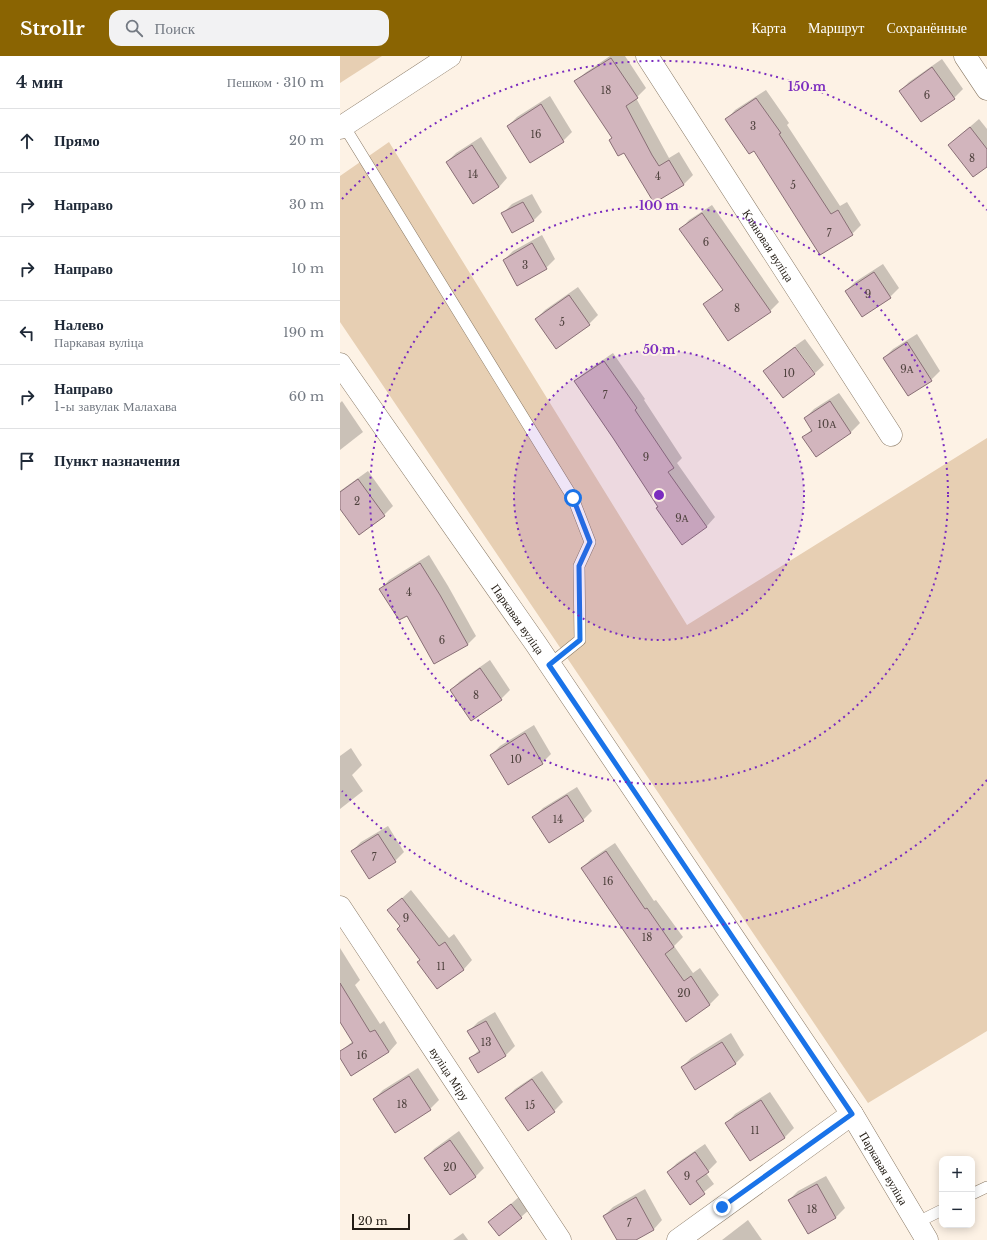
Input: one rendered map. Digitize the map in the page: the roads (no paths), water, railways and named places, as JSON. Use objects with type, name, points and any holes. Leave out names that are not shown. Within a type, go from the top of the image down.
[{"type":"street","points":[[342,127],[450,56]]},
{"type":"street","name":"Кляновая вуліца","points":[[647,56],[891,435]]},
{"type":"street","points":[[965,56],[987,88]]},
{"type":"street","name":"Паркавая вуліца","points":[[341,367],[532,637],[549,665],[852,1114],[922,1232]]},
{"type":"street","name":"вуліца Міру","points":[[340,907],[560,1240]]},
{"type":"street","points":[[678,1240],[852,1114]]},
{"type":"lane","points":[[342,127],[573,498],[590,542],[579,566],[580,640],[549,665]]},
{"type":"lane","points":[[975,1193],[987,1187]]},
{"type":"lane","points":[[922,1232],[939,1213]]}]
